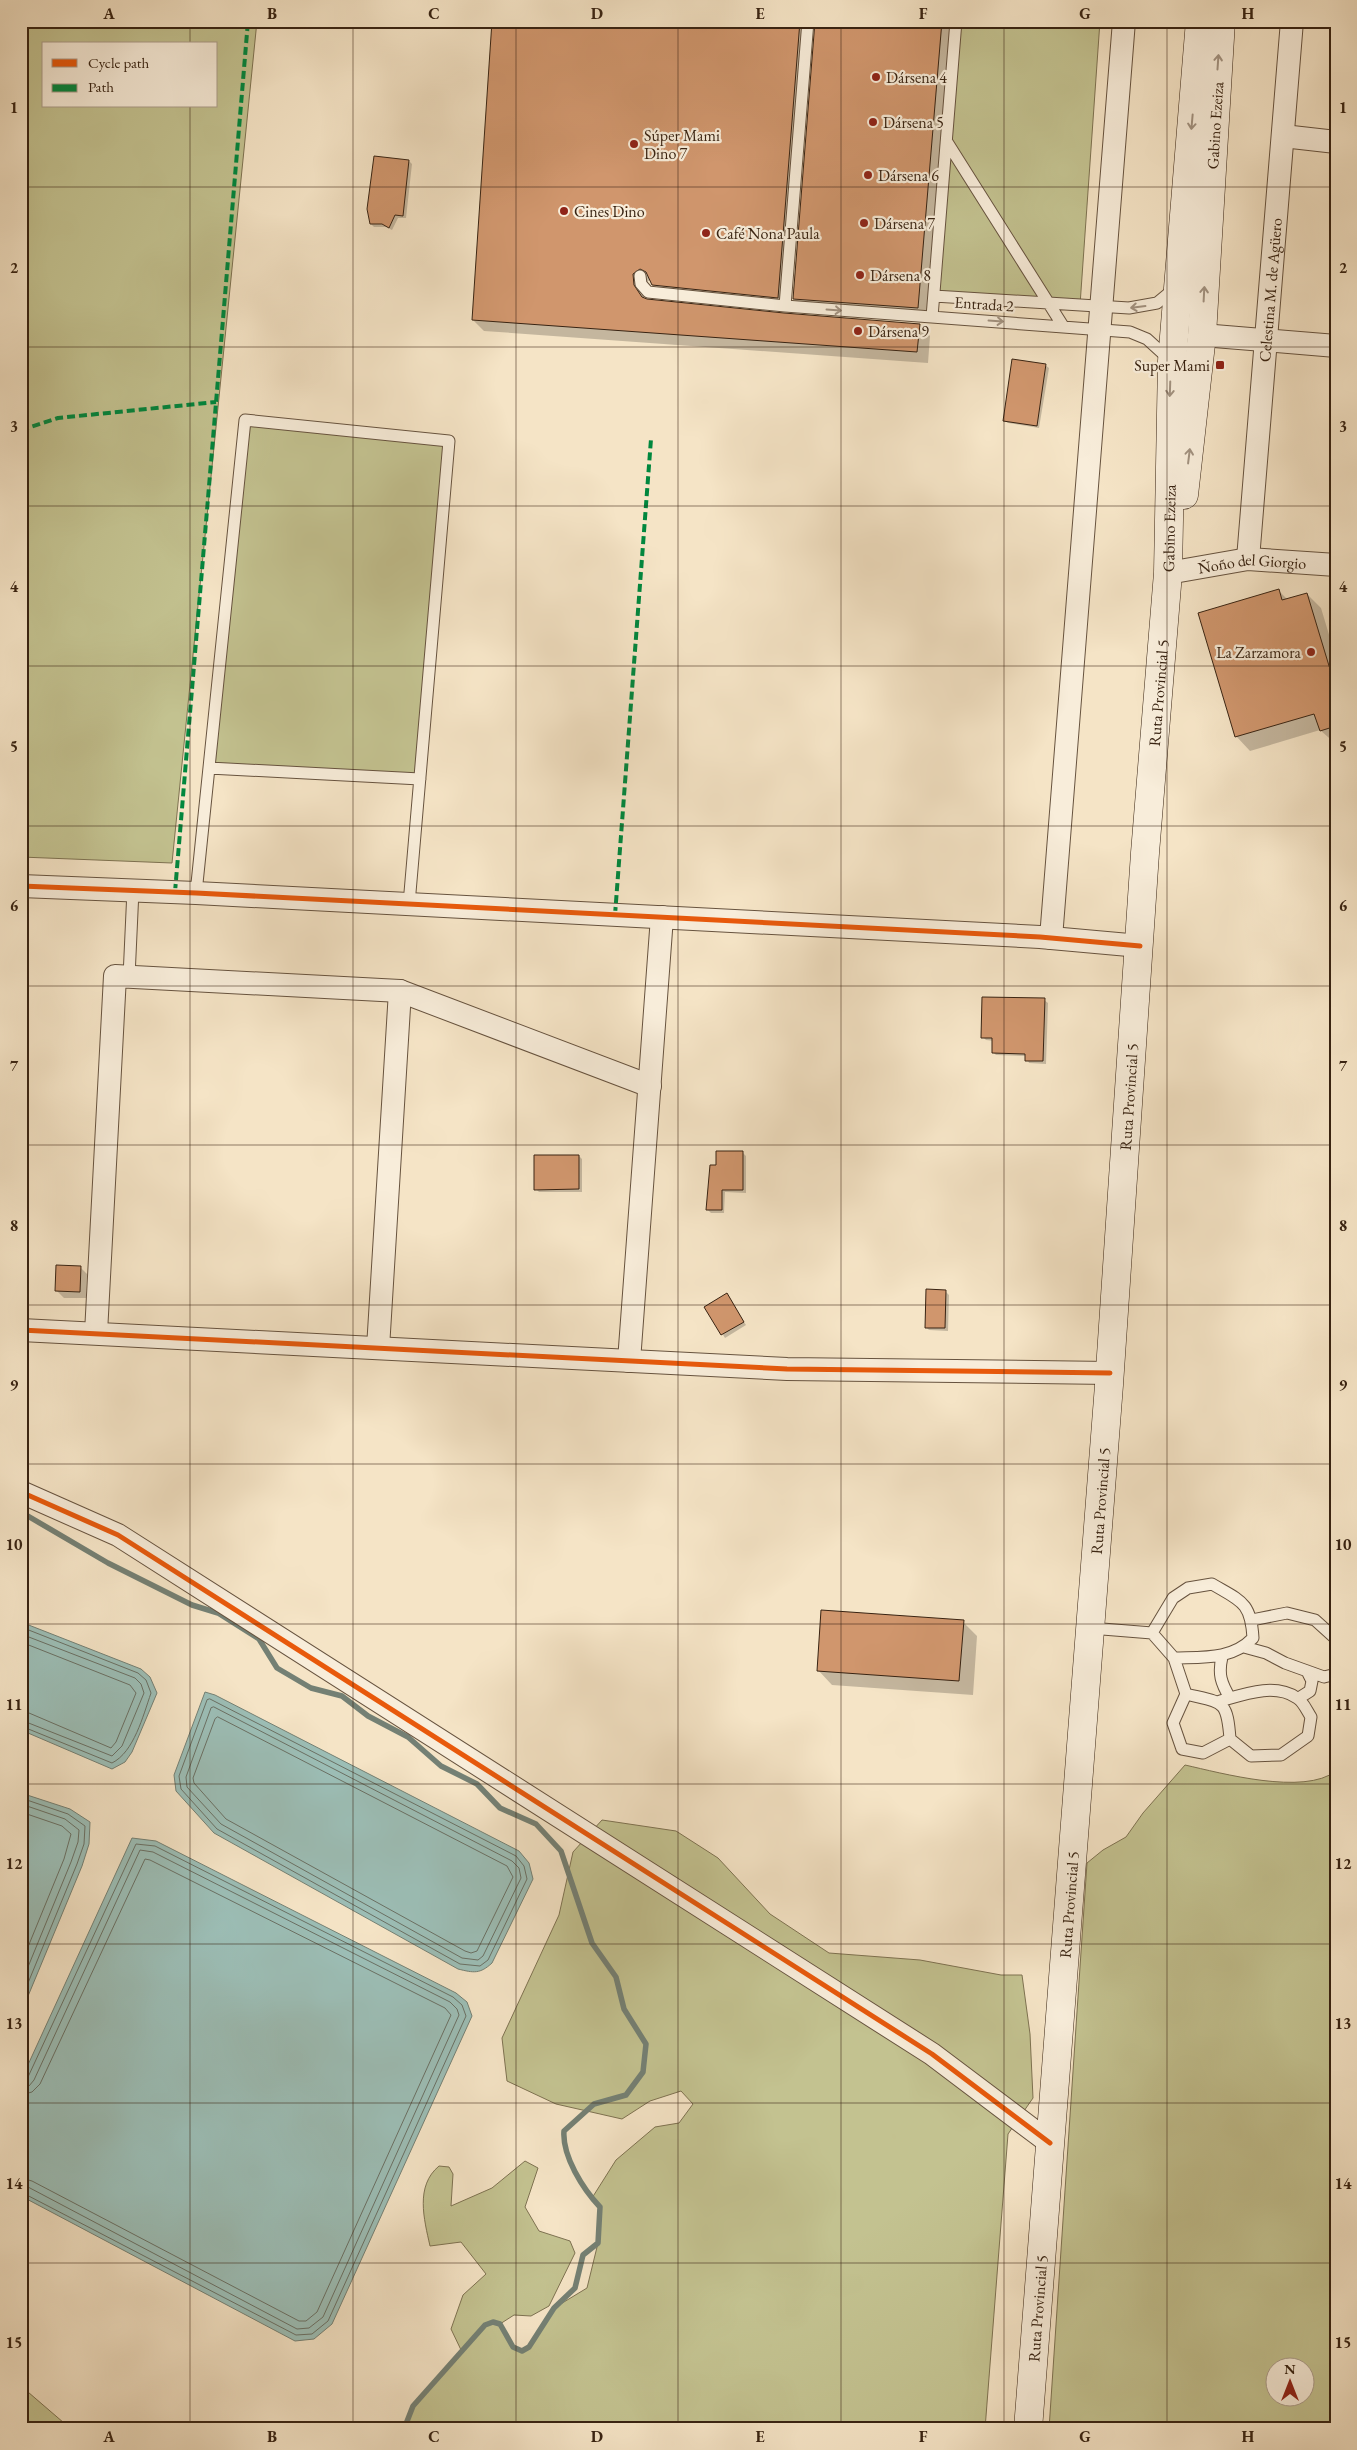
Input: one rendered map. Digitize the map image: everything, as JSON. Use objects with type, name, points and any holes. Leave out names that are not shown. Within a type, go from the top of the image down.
[{"type":"main road","name":"Gabino Ezeiza","points":[[1168,573],[1172,361],[1200,21]]},
{"type":"main road","name":"Gabino Ezeiza","points":[[1168,573],[1183,497],[1202,335],[1221,21]]},
{"type":"main road","name":"Ruta Provincial 5","points":[[1028,2429],[1109,1379],[1168,573]]},
{"type":"street","points":[[1051,938],[1124,21]]},
{"type":"street","name":"Celestina M. de Agüero","points":[[1248,559],[1292,21]]},
{"type":"street","points":[[1283,136],[1336,142]]},
{"type":"street","points":[[1202,335],[1336,346]]},
{"type":"street","name":"Ñoño del Giorgio","points":[[1168,573],[1248,559],[1336,565]]},
{"type":"street","points":[[21,886],[662,917],[1051,938],[1140,946]]},
{"type":"street","points":[[629,1361],[662,917]]},
{"type":"street","points":[[96,1334],[115,976],[400,991],[650,1086]]},
{"type":"street","points":[[378,1348],[400,991]]},
{"type":"street","points":[[21,1330],[787,1369],[948,1372],[1109,1379]]},
{"type":"street","points":[[21,1492],[118,1536],[134,1546],[932,2054],[1050,2143]]},
{"type":"lane","points":[[785,306],[808,21]]},
{"type":"lane","points":[[932,317],[956,21]]},
{"type":"lane","points":[[947,142],[1063,326]]},
{"type":"lane","name":"Entrada 2","points":[[640,276],[641,284],[648,292],[785,306],[1063,326],[1100,318],[1129,308],[1157,303],[1179,284]]},
{"type":"lane","name":"Entrada 2","points":[[934,296],[1049,303],[1100,318],[1146,339],[1172,361]]},
{"type":"lane","points":[[196,893],[245,420],[449,442],[409,904]]},
{"type":"lane","points":[[209,768],[420,780]]},
{"type":"lane","points":[[128,976],[133,890]]},
{"type":"lane","points":[[1152,1633],[1173,1598],[1188,1588],[1212,1584],[1244,1603],[1252,1620],[1253,1638],[1244,1647],[1222,1656],[1174,1658]]},
{"type":"lane","points":[[1252,1620],[1287,1614],[1315,1620],[1336,1639]]},
{"type":"lane","points":[[1090,1628],[1152,1633],[1174,1658],[1186,1694],[1173,1723],[1182,1748],[1203,1753],[1230,1739]]},
{"type":"lane","points":[[1244,1647],[1266,1653],[1324,1677],[1336,1674]]},
{"type":"lane","points":[[1222,1656],[1218,1671],[1221,1684],[1230,1698]]},
{"type":"lane","points":[[1299,1698],[1310,1691],[1312,1681],[1307,1671]]},
{"type":"lane","points":[[1186,1694],[1217,1702],[1228,1713],[1230,1739],[1251,1756],[1281,1755],[1308,1736],[1311,1717],[1299,1698],[1282,1691],[1256,1691],[1217,1702]]},
{"type":"shaded area","points":[[21,21],[257,21],[172,863],[21,857]]},
{"type":"shaded area","points":[[956,21],[1100,21],[1080,305],[934,296]]},
{"type":"shaded area","points":[[245,420],[449,441],[420,779],[209,768]]},
{"type":"shaded area","points":[[1185,1765],[1240,1777],[1284,1782],[1304,1782],[1322,1778],[1336,1771],[1336,2429],[1049,2429],[1087,1863],[1103,1850],[1126,1837],[1143,1813]]},
{"type":"shaded area","points":[[602,1820],[676,1831],[718,1858],[770,1914],[829,1953],[920,1960],[1001,1975],[1022,1975],[1030,2034],[1033,2098],[1008,2134],[985,2429],[404,2429],[413,2406],[462,2352],[451,2329],[463,2295],[486,2274],[461,2242],[430,2246],[423,2203],[424,2193],[431,2174],[439,2166],[449,2167],[453,2174],[451,2206],[492,2188],[525,2161],[538,2168],[525,2207],[539,2231],[570,2241],[575,2253],[549,2306],[531,2316],[514,2315],[500,2324],[513,2347],[522,2351],[529,2347],[554,2308],[587,2288],[598,2243],[600,2207],[592,2198],[616,2160],[655,2127],[679,2123],[693,2104],[681,2091],[650,2101],[622,2119],[556,2104],[507,2081],[502,2038],[559,1915],[573,1852]]},
{"type":"shaded area","points":[[21,2386],[71,2429],[21,2429]]},
{"type":"water","points":[[21,1622],[141,1669],[150,1677],[157,1693],[132,1752],[125,1762],[112,1769],[21,1730]]},
{"type":"water","points":[[205,1692],[215,1695],[519,1851],[529,1863],[533,1879],[492,1963],[476,1972],[458,1969],[214,1833],[176,1791],[174,1775]]},
{"type":"water","points":[[21,1793],[70,1809],[90,1822],[89,1844],[82,1866],[21,2013]]},
{"type":"water","points":[[132,1838],[156,1841],[456,1993],[467,2002],[472,2016],[332,2324],[314,2339],[295,2341],[21,2196],[21,2080]]},
{"type":"building","name":"Súper Mami Dino 7","points":[[492,21],[800,21],[778,298],[652,285],[646,272],[640,269],[633,274],[634,285],[642,297],[647,299],[920,324],[917,352],[472,320]]},
{"type":"building","points":[[815,21],[942,21],[918,308],[793,299]]},
{"type":"building","points":[[374,156],[409,160],[403,216],[395,215],[389,228],[382,224],[370,224],[367,209]]},
{"type":"building","points":[[1012,359],[1046,364],[1037,426],[1003,421]]},
{"type":"building","points":[[1279,589],[1282,600],[1307,593],[1336,689],[1336,726],[1320,731],[1314,714],[1235,737],[1198,613]]},
{"type":"building","points":[[982,997],[1045,998],[1043,1061],[1025,1061],[1025,1054],[992,1053],[992,1038],[981,1038]]},
{"type":"building","points":[[716,1151],[743,1151],[743,1190],[722,1190],[722,1210],[706,1210],[710,1165],[716,1165]]},
{"type":"building","points":[[534,1155],[579,1155],[579,1189],[534,1190]]},
{"type":"building","points":[[56,1265],[81,1266],[80,1292],[55,1291]]},
{"type":"building","points":[[926,1289],[946,1290],[945,1328],[925,1328]]},
{"type":"building","points":[[727,1293],[744,1322],[721,1335],[704,1307]]},
{"type":"building","points":[[821,1610],[964,1620],[959,1681],[817,1671]]},
{"type":"waterway","points":[[21,1512],[108,1563],[192,1605],[218,1613],[259,1639],[277,1668],[311,1688],[342,1696],[368,1716],[408,1737],[441,1766],[477,1784],[500,1808],[536,1824],[561,1851],[592,1943],[616,1977],[624,2009],[646,2044],[643,2072],[626,2095],[594,2104],[564,2131],[566,2151],[575,2172],[600,2207],[598,2243],[583,2255],[575,2288],[554,2308],[529,2347],[522,2351],[513,2347],[500,2324],[493,2322],[485,2325],[413,2406],[404,2429]]},
{"type":"marked path","points":[[175,892],[248,21]]},
{"type":"marked path","points":[[21,430],[58,418],[216,402]]},
{"type":"marked path","points":[[615,915],[651,439]]},
{"type":"cycle path","points":[[21,886],[196,893],[1040,937],[1140,946]]},
{"type":"cycle path","points":[[21,1330],[787,1369],[1110,1373]]},
{"type":"cycle path","points":[[21,1492],[118,1535],[932,2054],[1050,2143]]},
{"type":"place","name":"Dársena 4","points":[[876,77]]},
{"type":"place","name":"Dársena 5","points":[[873,122]]},
{"type":"place","name":"Súper Mami Dino 7","points":[[634,144]]},
{"type":"place","name":"Dársena 6","points":[[868,175]]},
{"type":"place","name":"Cines Dino","points":[[564,211]]},
{"type":"place","name":"Dársena 7","points":[[864,223]]},
{"type":"place","name":"Café Nona Paula","points":[[706,233]]},
{"type":"place","name":"Dársena 8","points":[[860,275]]},
{"type":"place","name":"Dársena 9","points":[[858,331]]},
{"type":"place","name":"Super Mami","points":[[1220,365]]},
{"type":"place","name":"La Zarzamora","points":[[1311,652]]}]
